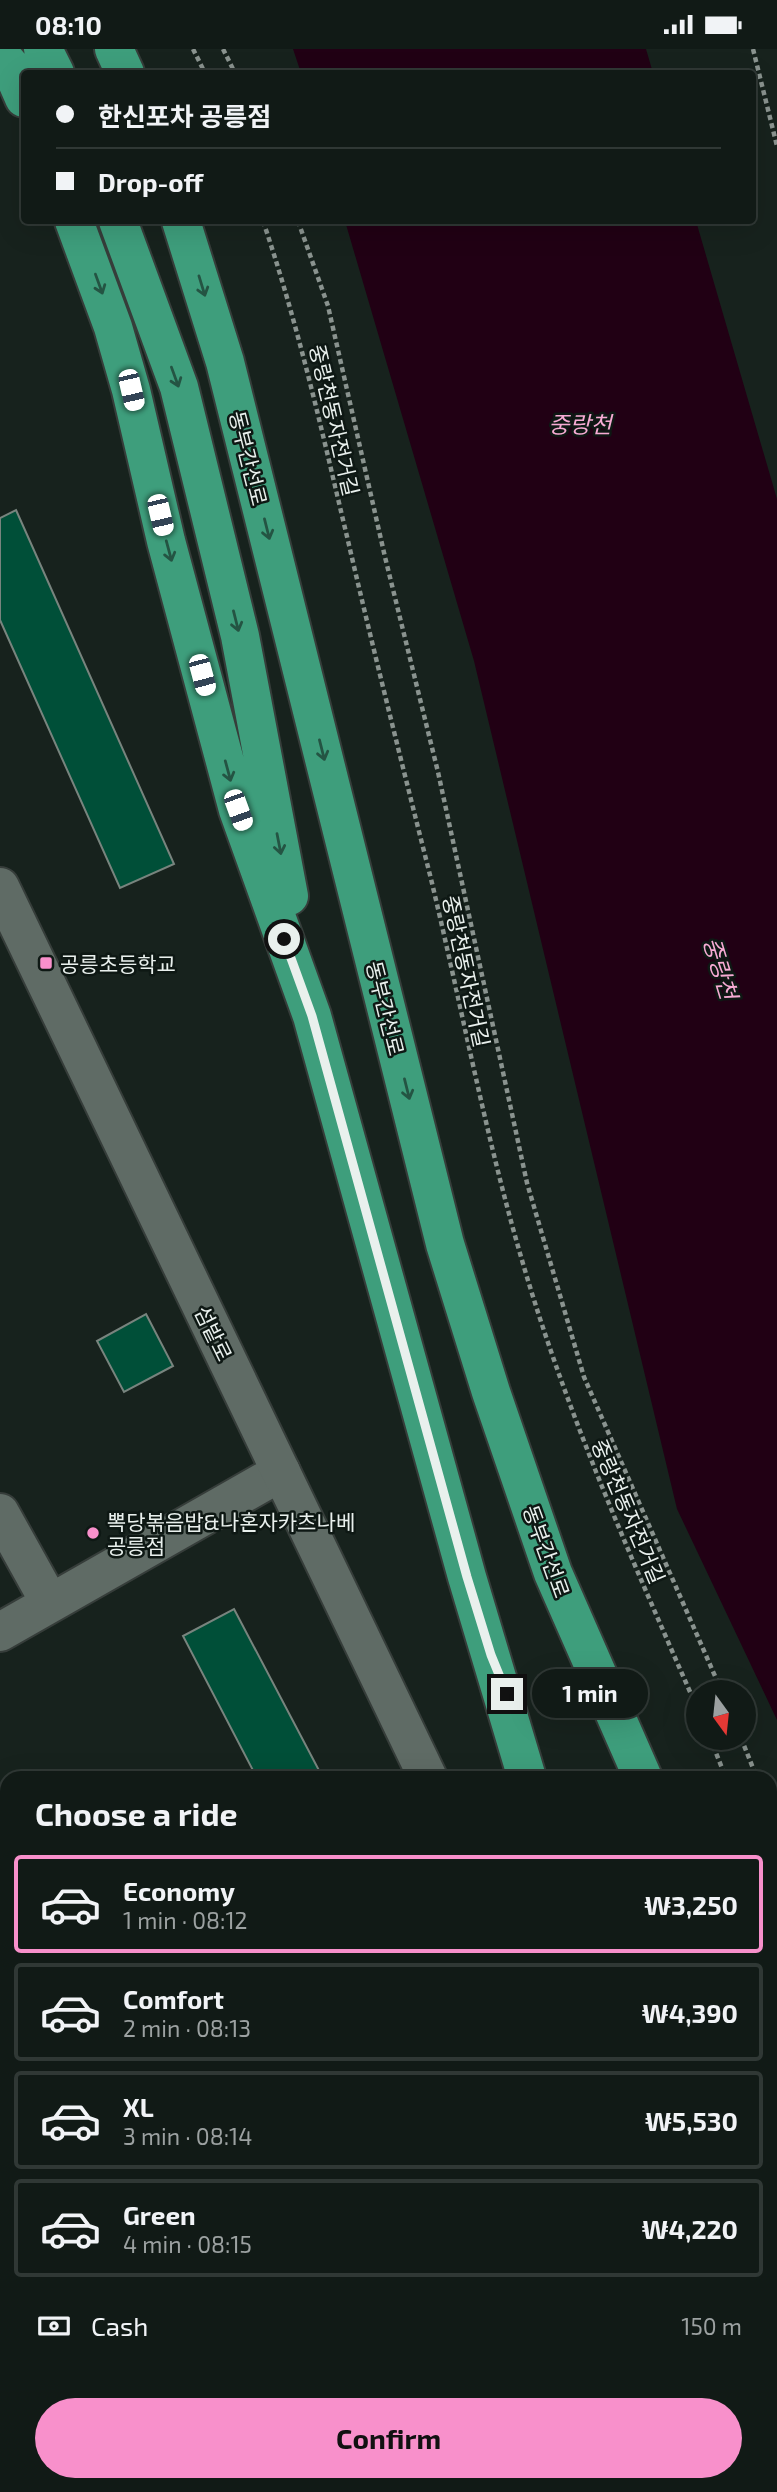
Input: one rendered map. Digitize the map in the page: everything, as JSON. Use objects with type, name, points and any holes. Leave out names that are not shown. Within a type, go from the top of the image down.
[{"type":"highway","points":[[43,49],[54,70]]},
{"type":"highway","points":[[114,49],[124,70]]},
{"type":"highway","points":[[0,54],[10,66],[21,91]]},
{"type":"highway","points":[[75,224],[102,292],[128,377],[166,541],[238,810],[312,1016],[467,1577],[525,1771]]},
{"type":"highway","points":[[119,224],[179,387],[240,636],[312,1016]]},
{"type":"highway","name":"동부간선로","points":[[182,224],[225,362],[445,1244],[491,1392],[553,1573],[640,1771]]},
{"type":"highway","points":[[491,1655],[519,1720],[546,1771]]},
{"type":"main road","name":"섬밭로","points":[[0,887],[425,1771]]},
{"type":"main road","points":[[0,1632],[281,1472]]},
{"type":"main road","points":[[0,1513],[50,1603]]},
{"type":"path","points":[[192,49],[203,70]]},
{"type":"path","points":[[223,49],[234,70]]},
{"type":"path","points":[[753,49],[777,146]]},
{"type":"path","name":"중랑천동자전거길","points":[[264,224],[288,297],[319,416],[431,881],[477,1089],[522,1263],[547,1343],[607,1504],[686,1683]]},
{"type":"path","points":[[299,224],[328,306],[385,557],[438,772],[527,1183],[584,1377],[717,1680]]},
{"type":"path","points":[[715,1750],[723,1771]]},
{"type":"path","points":[[746,1750],[754,1771]]},
{"type":"water","points":[[293,49],[646,49],[652,70],[300,70]]},
{"type":"water","name":"중랑천","points":[[346,224],[697,224],[777,499],[777,1720],[677,1509],[474,661]]},
{"type":"building","points":[[16,510],[174,864],[120,888],[0,620],[0,518]]},
{"type":"building","points":[[146,1314],[173,1366],[124,1392],[97,1341]]},
{"type":"building","points":[[234,1609],[319,1771],[253,1771],[183,1636]]},
{"type":"place","name":"공릉초등학교","points":[[46,963]]},
{"type":"place","name":"뽁당볶음밥&나혼자카츠나베 공릉점","points":[[93,1533]]},
{"type":"route","points":[[284,939],[312,1016],[467,1577],[491,1655],[507,1694]]}]
